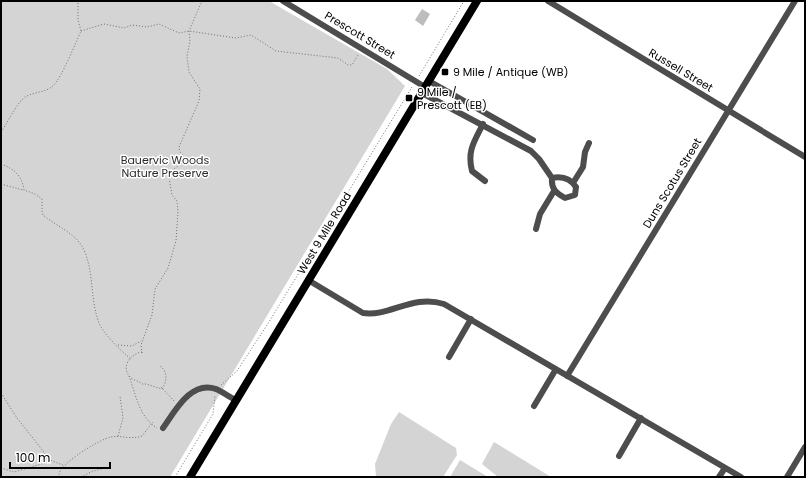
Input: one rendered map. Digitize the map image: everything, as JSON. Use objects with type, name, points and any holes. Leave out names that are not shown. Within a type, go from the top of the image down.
[{"type":"main road","name":"West 9 Mile Road","points":[[190,477],[477,1]]},
{"type":"street","name":"Prescott Street","points":[[283,1],[363,48],[425,87]]},
{"type":"street","name":"Russell Street","points":[[548,1],[805,157]]},
{"type":"street","name":"Duns Scotus Street","points":[[567,376],[795,1]]},
{"type":"street","points":[[425,87],[483,124],[536,155],[552,178],[551,183],[554,191],[565,198],[575,196],[576,191],[573,183],[563,177],[552,178]]},
{"type":"street","points":[[425,87],[533,140]]},
{"type":"street","points":[[483,124],[471,147],[470,155],[472,171],[485,181]]},
{"type":"street","points":[[573,183],[583,167],[585,152],[589,143]]},
{"type":"street","points":[[536,229],[540,214],[554,191]]},
{"type":"street","points":[[308,280],[363,314],[419,302],[432,301],[444,304],[741,477]]},
{"type":"street","points":[[450,357],[471,319]]},
{"type":"street","points":[[534,406],[556,369]]},
{"type":"street","points":[[163,428],[187,396],[199,388],[210,388],[217,390],[236,400]]},
{"type":"street","points":[[619,456],[641,418]]},
{"type":"street","points":[[787,477],[805,447]]},
{"type":"street","points":[[719,477],[725,468]]},
{"type":"path","points":[[1,132],[9,122],[18,102],[27,96],[49,89],[54,85],[81,31],[78,20],[78,1]]},
{"type":"path","points":[[163,428],[161,431],[151,425],[142,413],[126,366],[130,359],[142,352],[142,340],[152,315],[155,289],[168,268],[176,241],[178,211],[177,200],[172,195],[169,178],[174,169],[182,163],[183,155],[180,152],[179,147],[199,101],[200,89],[188,66],[189,31],[202,1]]},
{"type":"path","points":[[419,75],[464,1]]},
{"type":"path","points":[[81,31],[104,24],[124,28],[132,25],[146,27],[159,24],[179,33],[189,31],[236,38],[251,35],[276,52],[338,58],[348,65],[352,65],[363,48]]},
{"type":"path","points":[[175,477],[213,414],[217,390],[237,370],[269,322],[412,87]]},
{"type":"path","points":[[1,164],[17,172],[23,183],[24,190]]},
{"type":"path","points":[[1,184],[35,194],[42,199],[42,211],[44,215],[74,238],[83,248],[89,266],[98,321],[107,335],[130,359]]},
{"type":"path","points":[[118,345],[124,347],[132,346],[142,340]]},
{"type":"path","points":[[160,366],[164,368],[166,376],[162,389]]},
{"type":"path","points":[[128,374],[142,384],[162,389]]},
{"type":"path","points":[[161,387],[179,405]]},
{"type":"path","points":[[1,393],[16,418],[52,461],[63,465]]},
{"type":"path","points":[[118,437],[124,418],[120,396]]},
{"type":"path","points":[[61,477],[59,474],[63,465],[102,441],[111,436],[137,438],[146,432],[153,422]]},
{"type":"path","points":[[1,468],[14,472],[52,461]]},
{"type":"path","points":[[81,477],[93,471],[105,468]]},
{"type":"green space","name":"Bauervic Woods Nature Preserve","points":[[1,1],[269,1],[387,69],[405,86],[170,477],[1,477]]},
{"type":"green space","points":[[399,412],[456,448],[457,455],[443,477],[376,477],[375,464],[391,424]]},
{"type":"green space","points":[[494,442],[551,477],[498,477],[482,464]]},
{"type":"green space","points":[[460,460],[488,477],[450,477]]},
{"type":"building","points":[[422,9],[430,14],[423,26],[415,20]]},
{"type":"place","name":"9 Mile / Antique (WB)","points":[[445,72]]},
{"type":"place","name":"9 Mile / Prescott (EB)","points":[[409,98]]}]
